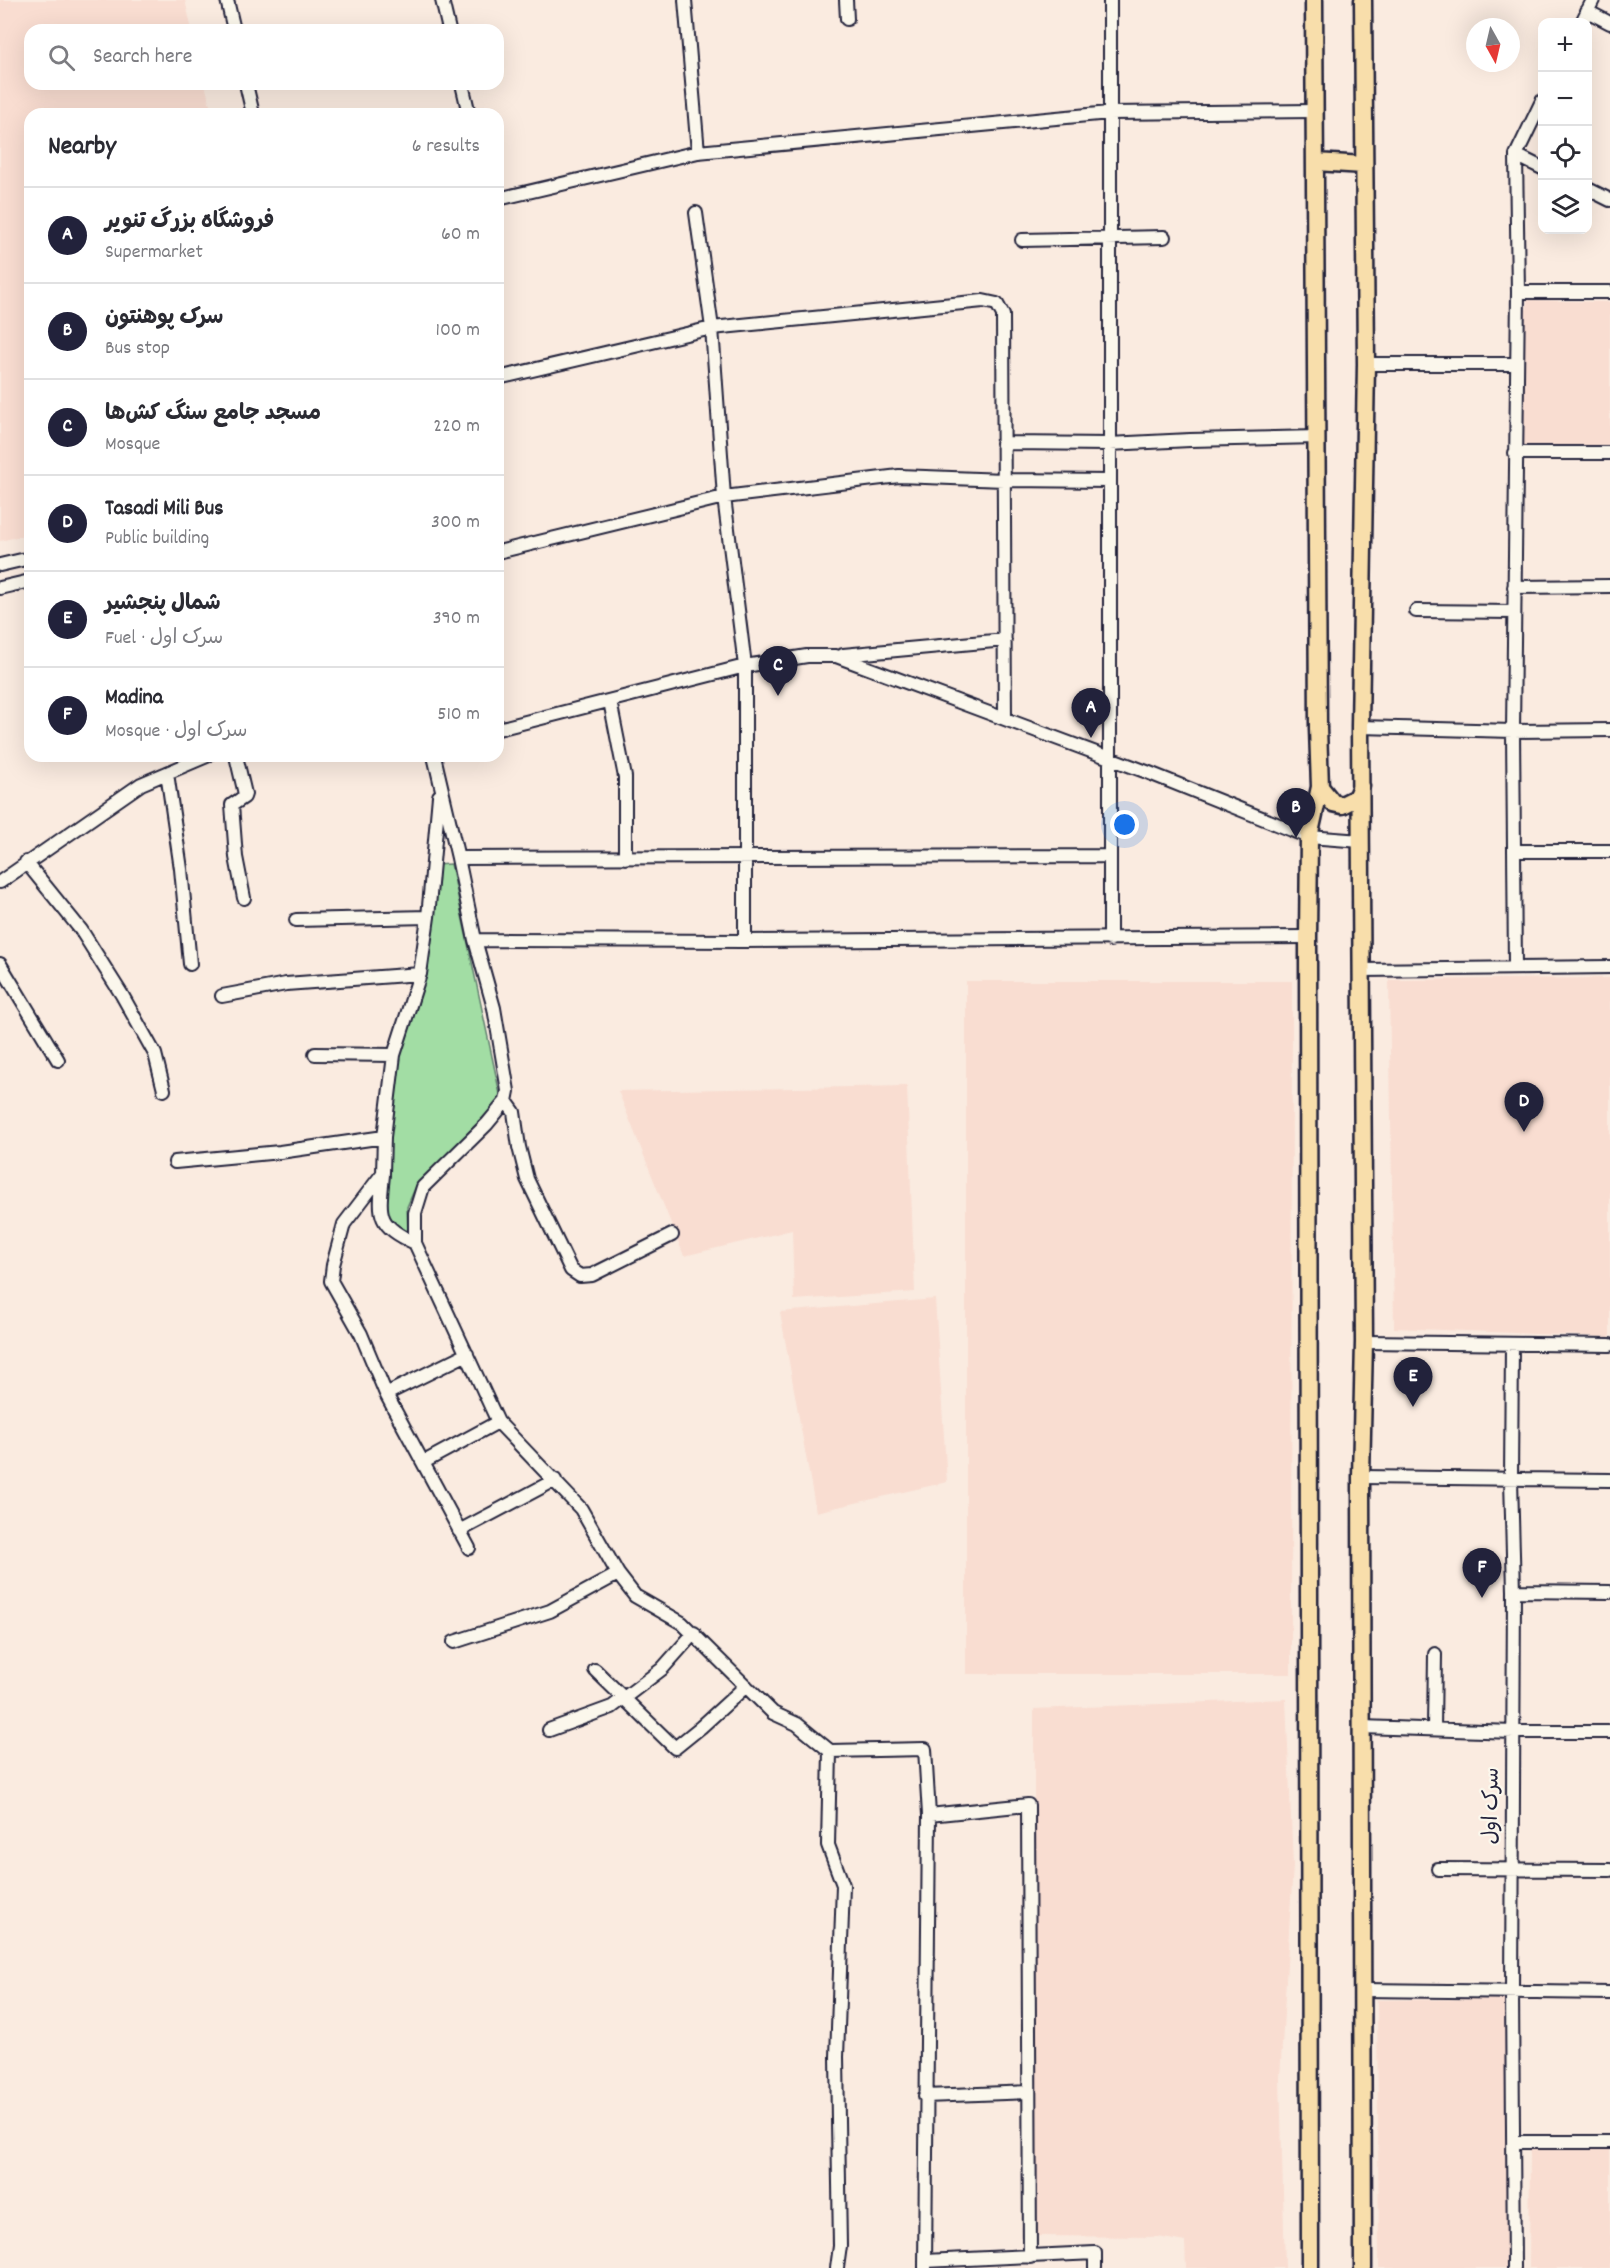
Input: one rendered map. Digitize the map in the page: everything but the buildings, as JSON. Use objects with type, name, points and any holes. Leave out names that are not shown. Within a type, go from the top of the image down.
[{"type":"main road","points":[[1310,2268],[1308,937],[1309,837],[1320,787],[1314,0]]},
{"type":"main road","points":[[1363,0],[1366,364],[1360,727],[1364,1342],[1361,1477],[1363,2268]]},
{"type":"main road","points":[[1316,162],[1364,165]]},
{"type":"main road","points":[[1320,787],[1333,803],[1342,805],[1356,798],[1361,786]]},
{"type":"street","points":[[226,0],[232,24]]},
{"type":"street","points":[[442,0],[448,24]]},
{"type":"street","points":[[685,0],[698,152]]},
{"type":"street","points":[[846,0],[847,19]]},
{"type":"street","points":[[1110,0],[1108,759],[1110,940]]},
{"type":"street","points":[[1587,11],[1610,23]]},
{"type":"street","points":[[247,90],[252,108]]},
{"type":"street","points":[[463,90],[468,108]]},
{"type":"street","points":[[1515,967],[1513,730],[1518,292],[1515,155],[1538,109]]},
{"type":"street","points":[[504,198],[698,152],[1109,113],[1315,111]]},
{"type":"street","points":[[1515,155],[1538,166]]},
{"type":"street","points":[[1592,191],[1610,200]]},
{"type":"street","points":[[696,213],[712,328],[724,496],[745,666],[745,941]]},
{"type":"street","points":[[1022,240],[1164,237]]},
{"type":"street","points":[[1518,292],[1610,292]]},
{"type":"street","points":[[504,377],[712,328],[983,300],[997,304],[1002,315],[1005,718]]},
{"type":"street","points":[[1366,364],[1516,364]]},
{"type":"street","points":[[1002,443],[1109,444],[1318,437]]},
{"type":"street","points":[[1515,453],[1610,453]]},
{"type":"street","points":[[504,551],[724,496],[899,476],[1004,480],[1110,480]]},
{"type":"street","points":[[0,565],[24,559]]},
{"type":"street","points":[[0,588],[24,582]]},
{"type":"street","points":[[1514,586],[1610,586]]},
{"type":"street","points":[[1416,610],[1514,612]]},
{"type":"street","points":[[504,728],[745,666],[807,656],[836,656],[1005,640]]},
{"type":"street","points":[[836,656],[1005,718],[1309,837],[1361,841]]},
{"type":"street","points":[[610,701],[625,777],[625,858]]},
{"type":"street","points":[[1360,727],[1610,730]]},
{"type":"street","points":[[0,882],[141,784],[193,762]]},
{"type":"street","points":[[237,762],[245,794],[232,805],[236,857],[244,898]]},
{"type":"street","points":[[435,762],[475,940],[494,1008],[508,1091],[506,1101],[487,1124],[423,1187],[415,1213],[415,1243],[498,1422],[581,1509],[618,1574],[635,1596],[682,1623],[773,1713],[797,1724],[830,1751],[925,1749],[928,1815],[925,2264],[1008,2263],[1030,2257],[1095,2253],[1095,2268]]},
{"type":"street","points":[[166,773],[181,869],[190,964]]},
{"type":"street","points":[[415,1243],[396,1235],[384,1223],[380,1206],[384,1137],[394,1055],[420,974],[428,917],[440,786]]},
{"type":"street","points":[[1514,851],[1610,851]]},
{"type":"street","points":[[458,858],[745,855],[1109,856]]},
{"type":"street","points":[[26,862],[81,930],[122,995],[155,1054],[164,1090]]},
{"type":"street","points":[[296,920],[428,917]]},
{"type":"street","points":[[475,940],[1110,940],[1308,937]]},
{"type":"street","points":[[0,964],[58,1060]]},
{"type":"street","points":[[1362,970],[1610,967]]},
{"type":"street","points":[[222,996],[286,984],[420,974]]},
{"type":"street","points":[[315,1054],[394,1055]]},
{"type":"street","points":[[506,1101],[514,1112],[527,1179],[571,1270],[580,1276],[592,1275],[672,1235]]},
{"type":"street","points":[[175,1162],[280,1152],[384,1137]]},
{"type":"street","points":[[383,1173],[344,1224],[333,1264],[331,1281],[361,1335],[386,1394],[469,1548]]},
{"type":"street","points":[[1364,1342],[1610,1345]]},
{"type":"street","name":"سرک‌ اول","points":[[1512,1344],[1514,1732],[1511,1870],[1514,2268]]},
{"type":"street","points":[[386,1394],[467,1354]]},
{"type":"street","points":[[424,1462],[498,1422]]},
{"type":"street","points":[[1361,1477],[1610,1480]]},
{"type":"street","points":[[459,1531],[555,1480]]},
{"type":"street","points":[[454,1642],[550,1611],[618,1574]]},
{"type":"street","points":[[1514,1592],[1610,1592]]},
{"type":"street","points":[[549,1731],[612,1707],[662,1669],[694,1634]]},
{"type":"street","points":[[1434,1729],[1435,1654]]},
{"type":"street","points":[[595,1670],[675,1748],[701,1728],[746,1686]]},
{"type":"street","points":[[1361,1727],[1514,1732],[1610,1732]]},
{"type":"street","points":[[830,1751],[828,1845],[843,1885],[837,2056],[840,2246],[837,2268]]},
{"type":"street","points":[[928,1815],[1028,1804],[1030,2257]]},
{"type":"street","points":[[1438,1869],[1610,1870]]},
{"type":"street","points":[[1363,1990],[1610,1993]]},
{"type":"street","points":[[925,2096],[1029,2092]]},
{"type":"street","points":[[1514,2142],[1610,2142]]},
{"type":"shaded area","points":[[0,0],[185,0],[191,24],[24,24],[24,90],[206,90],[211,108],[24,108],[24,535],[0,541]]},
{"type":"shaded area","points":[[1527,300],[1610,302],[1610,448],[1520,448],[1521,309],[1527,309]]},
{"type":"shaded area","points":[[1610,978],[1610,1337],[1394,1328],[1389,980]]},
{"type":"shaded area","points":[[966,981],[1292,981],[1291,1674],[966,1674]]},
{"type":"shaded area","points":[[907,1086],[915,1292],[794,1300],[792,1230],[684,1256],[618,1091]]},
{"type":"shaded area","points":[[935,1299],[947,1482],[816,1512],[780,1312]]},
{"type":"shaded area","points":[[1286,1699],[1293,1866],[1280,2078],[1285,2268],[1186,2268],[1185,2242],[1158,2237],[1034,2236],[1034,1709]]},
{"type":"shaded area","points":[[1508,1999],[1509,2268],[1379,2268],[1377,2000]]},
{"type":"shaded area","points":[[1530,2147],[1610,2147],[1610,2268],[1529,2268]]},
{"type":"green space","points":[[451,864],[501,1099],[416,1186],[407,1207],[408,1235],[385,1217],[393,1063],[418,1004],[428,900],[434,865]]},
{"type":"place","name":"مسجد جامع سنگ کش‌ها","points":[[778,696]]},
{"type":"place","name":"فروشگاه بزرگ تنویر","points":[[1091,738]]},
{"type":"place","name":"سرک پوهنتون","points":[[1296,838]]},
{"type":"place","name":"Tasadi Mili Bus","points":[[1524,1132]]},
{"type":"place","name":"شمال پنجشیر","points":[[1413,1407]]},
{"type":"place","name":"Madina","points":[[1482,1598]]}]
